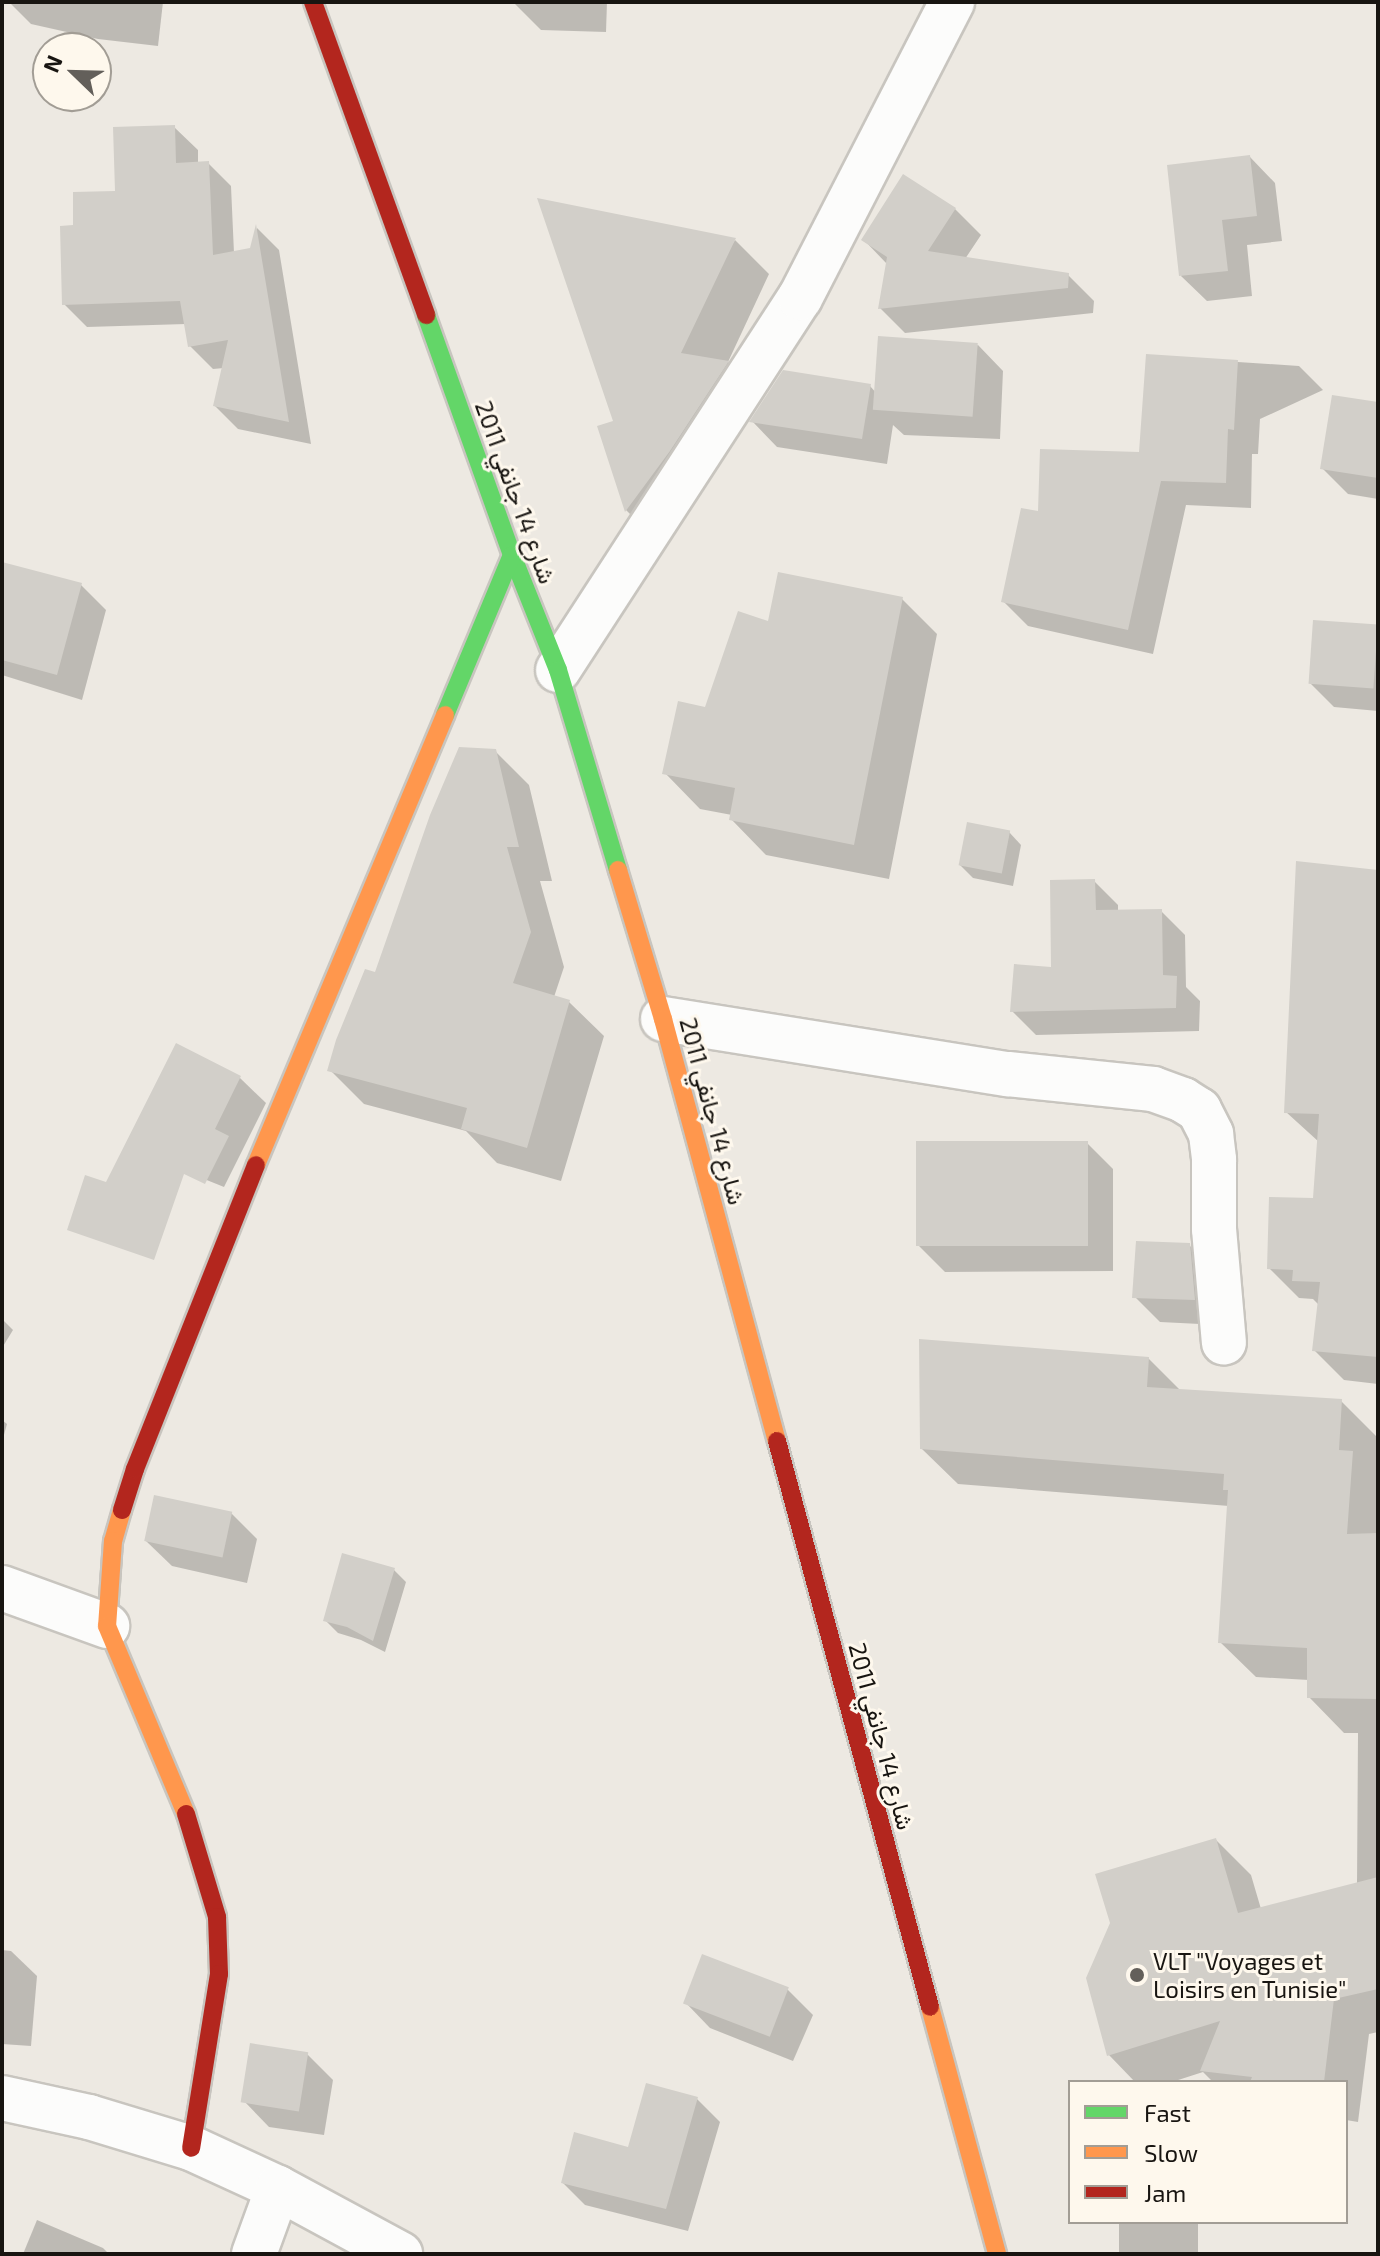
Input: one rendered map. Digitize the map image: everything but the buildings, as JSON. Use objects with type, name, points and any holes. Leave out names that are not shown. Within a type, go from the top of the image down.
[{"type":"main road","name":"شارع 14 جانفي 2011","points":[[320,6],[512,555],[558,670],[663,1019],[997,2254]]},
{"type":"main road","points":[[191,2148],[219,1974],[217,1917],[182,1802],[107,1626],[113,1541],[135,1469],[225,1239],[512,555]]},
{"type":"street","points":[[558,670],[800,298],[952,2]]},
{"type":"street","points":[[663,1019],[1008,1074],[1153,1089],[1183,1100],[1199,1110],[1211,1134],[1214,1229],[1224,1343]]},
{"type":"street","points":[[2,1588],[107,1626]]},
{"type":"street","points":[[2,2098],[89,2117],[191,2148],[278,2188],[400,2254]]},
{"type":"street","points":[[254,2254],[278,2188]]},
{"type":"traffic: fast","points":[[426,315],[512,555],[558,670],[618,870]]},
{"type":"traffic: fast","points":[[445,715],[512,555]]},
{"type":"traffic: slow","points":[[256,1165],[445,715]]},
{"type":"traffic: slow","points":[[618,870],[663,1019],[777,1441]]},
{"type":"traffic: slow","points":[[122,1510],[113,1541],[107,1626],[186,1814]]},
{"type":"traffic: slow","points":[[930,2007],[997,2254]]},
{"type":"traffic: jam","points":[[313,2],[426,315]]},
{"type":"traffic: jam","points":[[122,1510],[135,1469],[256,1165]]},
{"type":"traffic: jam","points":[[777,1441],[930,2007]]},
{"type":"traffic: jam","points":[[186,1814],[217,1917],[219,1974],[191,2148]]},
{"type":"place","name":"VLT \"Voyages et Loisirs en Tunisie\"","points":[[1137,1975]]}]
